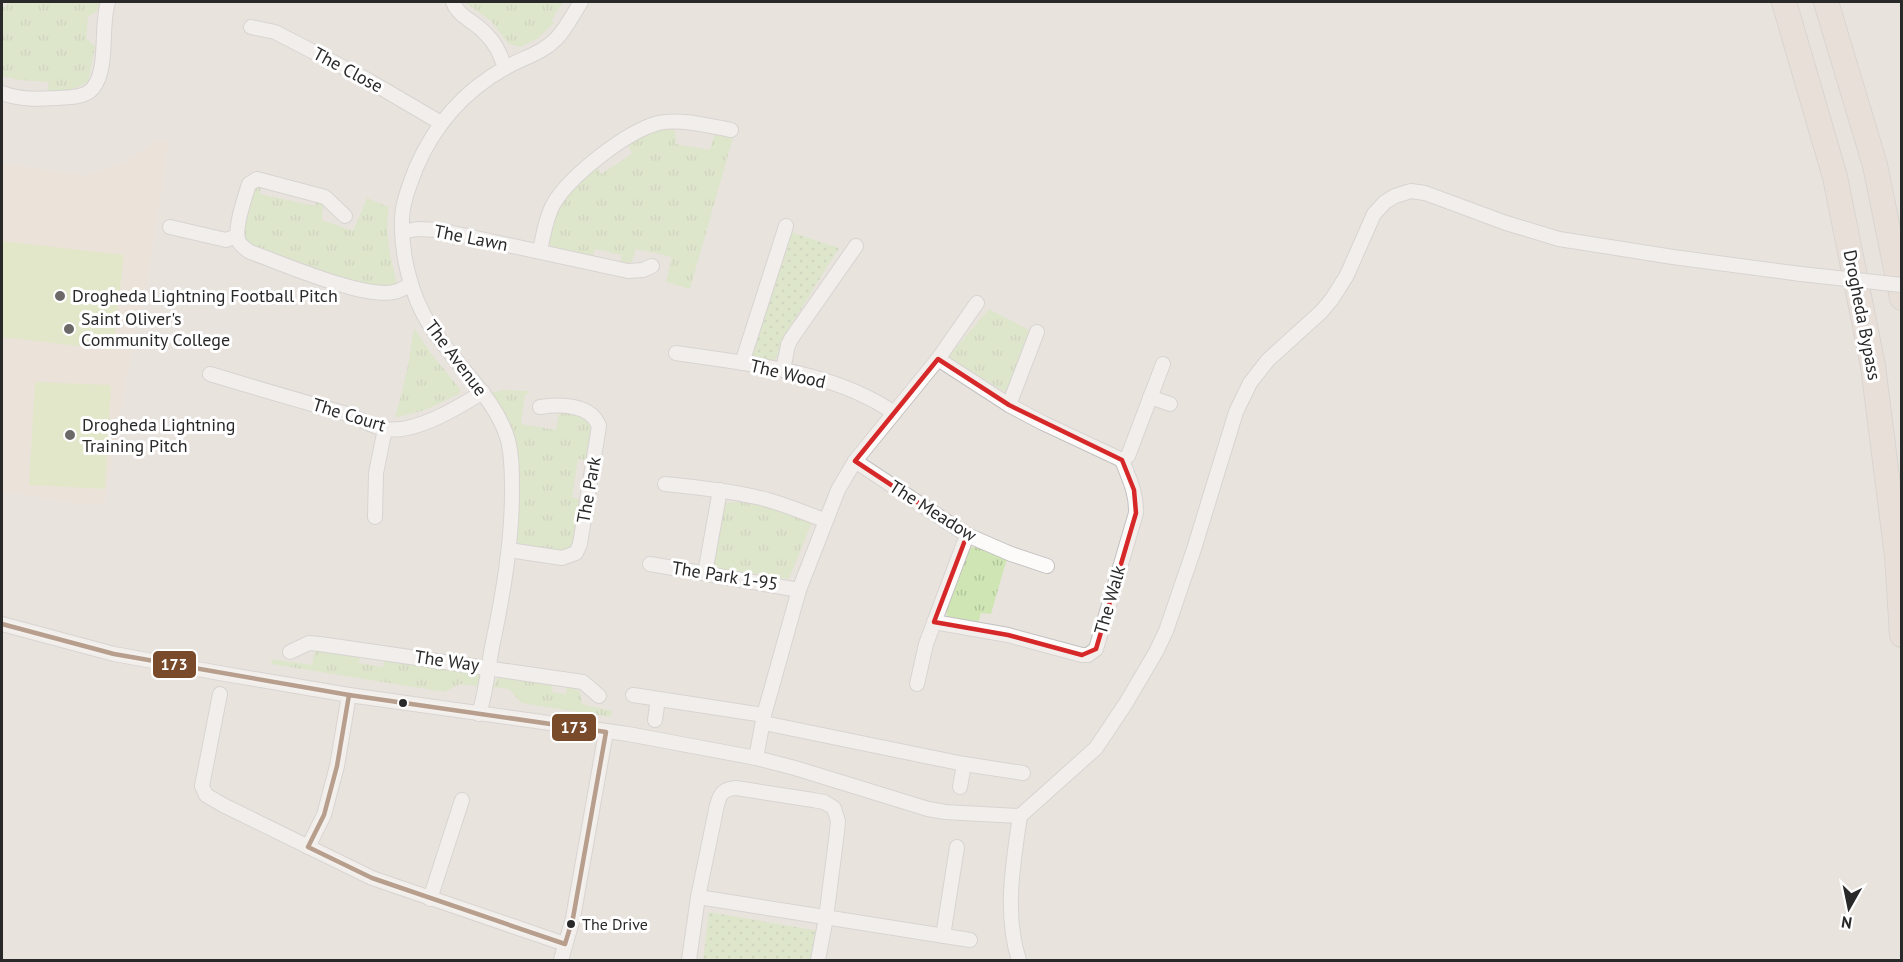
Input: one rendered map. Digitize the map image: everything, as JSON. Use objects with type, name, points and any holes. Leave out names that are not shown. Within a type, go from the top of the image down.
[{"type":"highway","name":"Drogheda Bypass","points":[[1784,2],[1835,177],[1873,366],[1897,556],[1902,635]]},
{"type":"highway","points":[[1826,2],[1875,165],[1902,298]]},
{"type":"street","points":[[2,93],[9,96],[39,99],[77,97],[92,90],[100,73],[104,13],[108,2]]},
{"type":"street","points":[[453,2],[458,11],[495,43],[505,68]]},
{"type":"street","name":"The Avenue","points":[[479,714],[505,585],[512,499],[510,452],[502,424],[483,392],[428,323],[411,285],[402,232],[403,210],[425,149],[441,123],[474,89],[505,68],[538,53],[551,43],[562,32],[581,2]]},
{"type":"street","name":"The Close","points":[[251,27],[275,32],[366,79],[441,123]]},
{"type":"street","points":[[540,251],[553,204],[585,168],[609,150],[658,123],[697,124],[731,129]]},
{"type":"street","points":[[345,216],[325,197],[257,179],[249,184],[237,236],[243,247],[250,252],[351,287],[373,292],[394,292],[411,285]]},
{"type":"street","points":[[1019,960],[1011,922],[1020,816],[1096,748],[1126,703],[1166,631],[1236,412],[1250,383],[1268,360],[1332,300],[1347,275],[1374,214],[1385,202],[1411,191],[1418,192],[1559,239],[1673,257],[1902,285]]},
{"type":"street","points":[[742,363],[786,226]]},
{"type":"street","points":[[170,227],[226,240],[237,236]]},
{"type":"street","name":"The Lawn","points":[[402,232],[417,229],[439,230],[628,271],[642,270],[652,266]]},
{"type":"street","points":[[783,370],[791,339],[856,246]]},
{"type":"street","points":[[756,758],[764,719],[799,590],[838,490],[855,461],[938,359],[977,303]]},
{"type":"street","points":[[1009,405],[1037,332]]},
{"type":"street","name":"The Wood","points":[[676,353],[783,370],[860,393],[894,413]]},
{"type":"street","points":[[938,359],[1009,405],[1122,460],[1128,456],[1163,364]]},
{"type":"street","name":"The Court","points":[[210,374],[344,413],[386,429],[410,426],[432,419],[454,410],[483,392]]},
{"type":"street","points":[[1150,397],[1170,404]]},
{"type":"street","name":"The Park","points":[[509,550],[562,558],[576,553],[580,544],[599,426],[597,418],[587,410],[554,405],[540,407]]},
{"type":"street","points":[[375,517],[376,473],[386,429]]},
{"type":"street","name":"The Walk","points":[[934,622],[1008,635],[1082,656],[1092,653],[1096,649],[1136,513],[1137,502],[1134,490],[1122,460]]},
{"type":"street","name":"The Meadow","points":[[855,461],[967,535],[998,549],[1047,566]]},
{"type":"street","points":[[665,484],[758,497],[826,521]]},
{"type":"street","points":[[705,573],[720,490]]},
{"type":"street","points":[[917,684],[924,648],[967,535]]},
{"type":"street","name":"The Park 1-95","points":[[650,564],[799,590]]},
{"type":"street","points":[[2,624],[114,654],[349,694],[606,732],[756,758],[928,809],[956,813],[1020,816]]},
{"type":"street","name":"The Way","points":[[290,652],[309,644],[320,644],[489,667],[561,684],[583,682],[599,696]]},
{"type":"street","points":[[220,694],[202,786],[206,795],[372,878],[565,944]]},
{"type":"street","points":[[308,847],[324,815],[337,766],[349,694]]},
{"type":"street","points":[[633,695],[764,719],[964,764],[1023,773]]},
{"type":"street","points":[[655,720],[658,699]]},
{"type":"street","points":[[561,960],[573,918],[606,732]]},
{"type":"street","points":[[960,787],[964,764]]},
{"type":"street","points":[[689,960],[698,897],[717,805],[721,793],[726,789],[748,789],[824,802],[834,808],[837,813],[837,832],[826,918],[818,960]]},
{"type":"street","points":[[430,899],[462,800]]},
{"type":"street","points":[[942,936],[957,847]]},
{"type":"street","points":[[698,897],[970,940]]},
{"type":"highlighted area","points":[[938,359],[1009,405],[1122,460],[1134,490],[1136,513],[1096,649],[1082,655],[1008,635],[934,622],[967,535],[855,461]]},
{"type":"shaded area","name":"Saint Oliver's Community College","points":[[154,140],[168,143],[148,278],[126,379],[104,505],[75,503],[8,492],[2,495],[2,163],[88,176],[133,158]]},
{"type":"green space","points":[[11,2],[100,2],[97,11],[88,17],[86,38],[95,46],[88,82],[66,92],[47,90],[49,82],[2,76],[2,8]]},
{"type":"green space","points":[[464,2],[563,2],[551,21],[554,23],[538,38],[521,47],[509,44],[491,21]]},
{"type":"green space","points":[[664,127],[672,128],[675,132],[676,144],[710,150],[715,132],[734,134],[690,289],[666,282],[672,257],[636,249],[632,261],[626,265],[620,265],[622,255],[595,249],[593,257],[566,253],[552,247],[549,234],[556,215],[578,182],[597,166],[601,174],[632,154],[628,144]]},
{"type":"green space","points":[[261,185],[260,194],[315,206],[317,199],[323,202],[322,220],[353,231],[367,198],[389,207],[388,236],[397,284],[367,285],[348,281],[255,249],[245,242],[242,233],[254,188]]},
{"type":"green space","points":[[788,231],[839,248],[788,330],[775,360],[766,360],[752,356],[762,312]]},
{"type":"green space","name":"Drogheda Lightning Football Pitch","points":[[2,241],[124,255],[113,350],[2,337]]},
{"type":"green space","points":[[989,309],[1029,330],[1007,393],[948,357]]},
{"type":"green space","points":[[414,328],[460,389],[459,394],[425,410],[395,418],[407,371]]},
{"type":"green space","name":"Drogheda Lightning Training Pitch","points":[[35,382],[111,385],[105,489],[29,485]]},
{"type":"green space","points":[[502,390],[529,391],[529,394],[525,394],[521,424],[556,430],[559,414],[569,412],[586,418],[593,426],[589,461],[578,459],[572,497],[582,500],[576,544],[568,552],[523,546],[516,541],[518,488],[490,393]]},
{"type":"green space","points":[[726,503],[759,504],[812,522],[789,579],[718,569],[714,565]]},
{"type":"green space","points":[[971,547],[1007,558],[991,614],[981,613],[978,624],[952,619],[948,617],[945,610]]},
{"type":"green space","points":[[318,649],[360,654],[359,663],[383,667],[384,658],[477,672],[480,675],[478,686],[460,684],[444,692],[271,664],[272,659],[312,665],[314,654]]},
{"type":"green space","points":[[502,674],[553,682],[552,692],[566,694],[567,685],[580,692],[582,704],[612,711],[611,717],[521,703],[509,689],[493,687]]},
{"type":"green space","points":[[709,912],[819,931],[814,960],[703,960]]},
{"type":"transit line","name":"173","points":[[2,624],[114,654],[349,695]]},
{"type":"transit line","name":"173","points":[[349,695],[606,732],[573,918],[565,944],[372,878],[308,847],[324,815],[337,766],[349,695]]},
{"type":"place","name":"Drogheda Lightning Football Pitch","points":[[60,296]]},
{"type":"place","name":"Saint Oliver's Community College","points":[[69,329]]},
{"type":"place","name":"Drogheda Lightning Training Pitch","points":[[70,435]]},
{"type":"place","name":"The Drive","points":[[571,924]]}]
